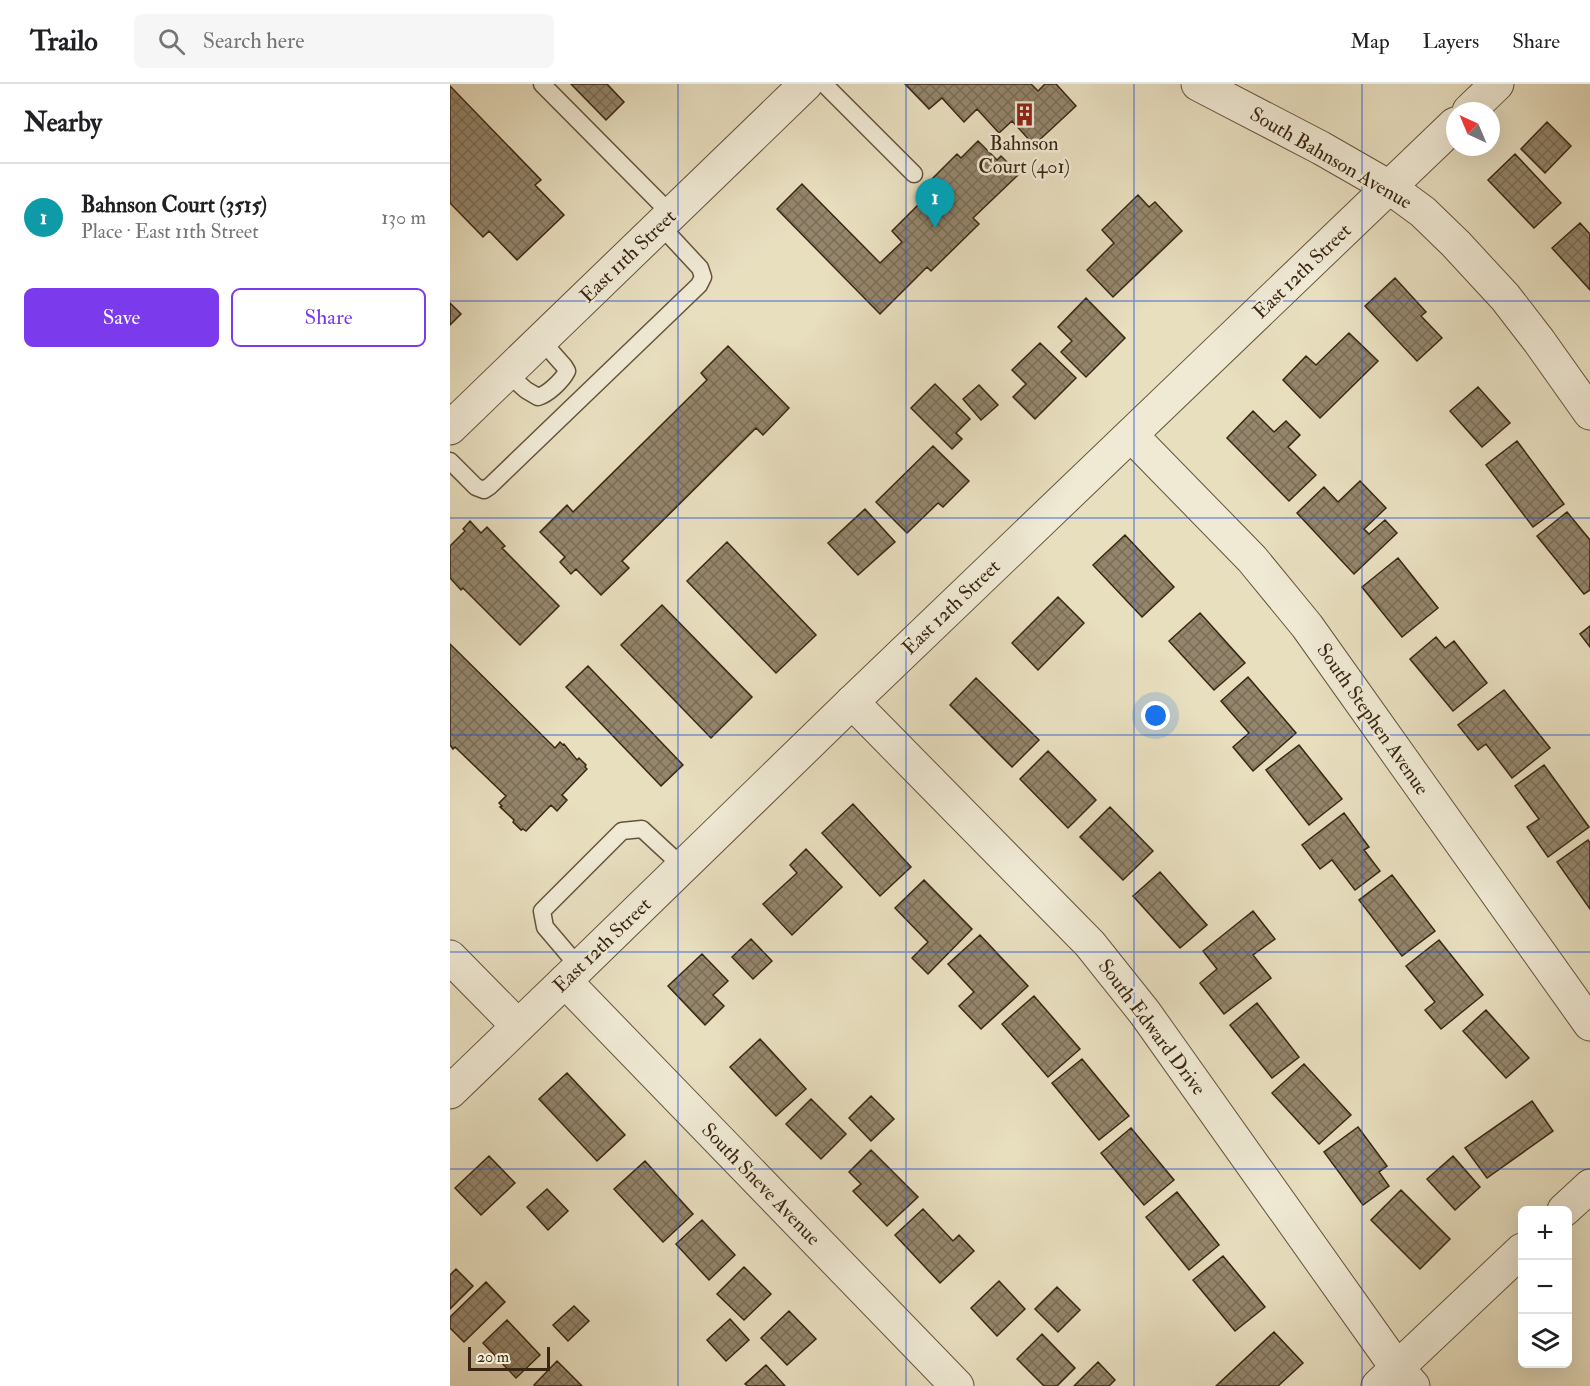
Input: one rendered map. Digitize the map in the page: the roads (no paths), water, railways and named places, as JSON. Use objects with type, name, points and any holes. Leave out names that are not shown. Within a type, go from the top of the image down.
[{"type":"street","name":"East 11th Street","points":[[450,428],[806,84]]},
{"type":"street","name":"South Bahnson Avenue","points":[[1198,84],[1321,148],[1389,187],[1423,212],[1505,297],[1590,413]]},
{"type":"street","points":[[1478,102],[1497,84]]},
{"type":"street","name":"East 12th Street","points":[[450,1092],[852,702],[1446,133]]},
{"type":"street","name":"South Stephen Avenue","points":[[1131,435],[1252,559],[1307,626],[1590,1024]]},
{"type":"street","name":"South Edward Drive","points":[[852,702],[1090,944],[1144,1013],[1396,1380]]},
{"type":"street","points":[[450,957],[518,1026]]},
{"type":"street","name":"South Sneve Avenue","points":[[572,974],[957,1386]]},
{"type":"street","points":[[1568,1206],[1590,1186]]},
{"type":"street","points":[[1396,1380],[1518,1254]]},
{"type":"lane","points":[[450,461],[476,487],[484,489],[490,486],[699,285],[704,277],[665,220],[542,84]]},
{"type":"lane","points":[[824,84],[914,174]]},
{"type":"lane","points":[[507,373],[526,390],[538,397],[544,395],[565,376],[567,371],[564,366],[541,340]]},
{"type":"lane","points":[[555,385],[575,405]]},
{"type":"lane","points":[[572,974],[545,927],[542,911],[622,831],[642,829],[683,867]]},
{"type":"place","name":"Bahnson Court (401)","points":[[1024,115]]},
{"type":"place","name":"Bahnson Court (3515)","points":[[935,228]]}]
